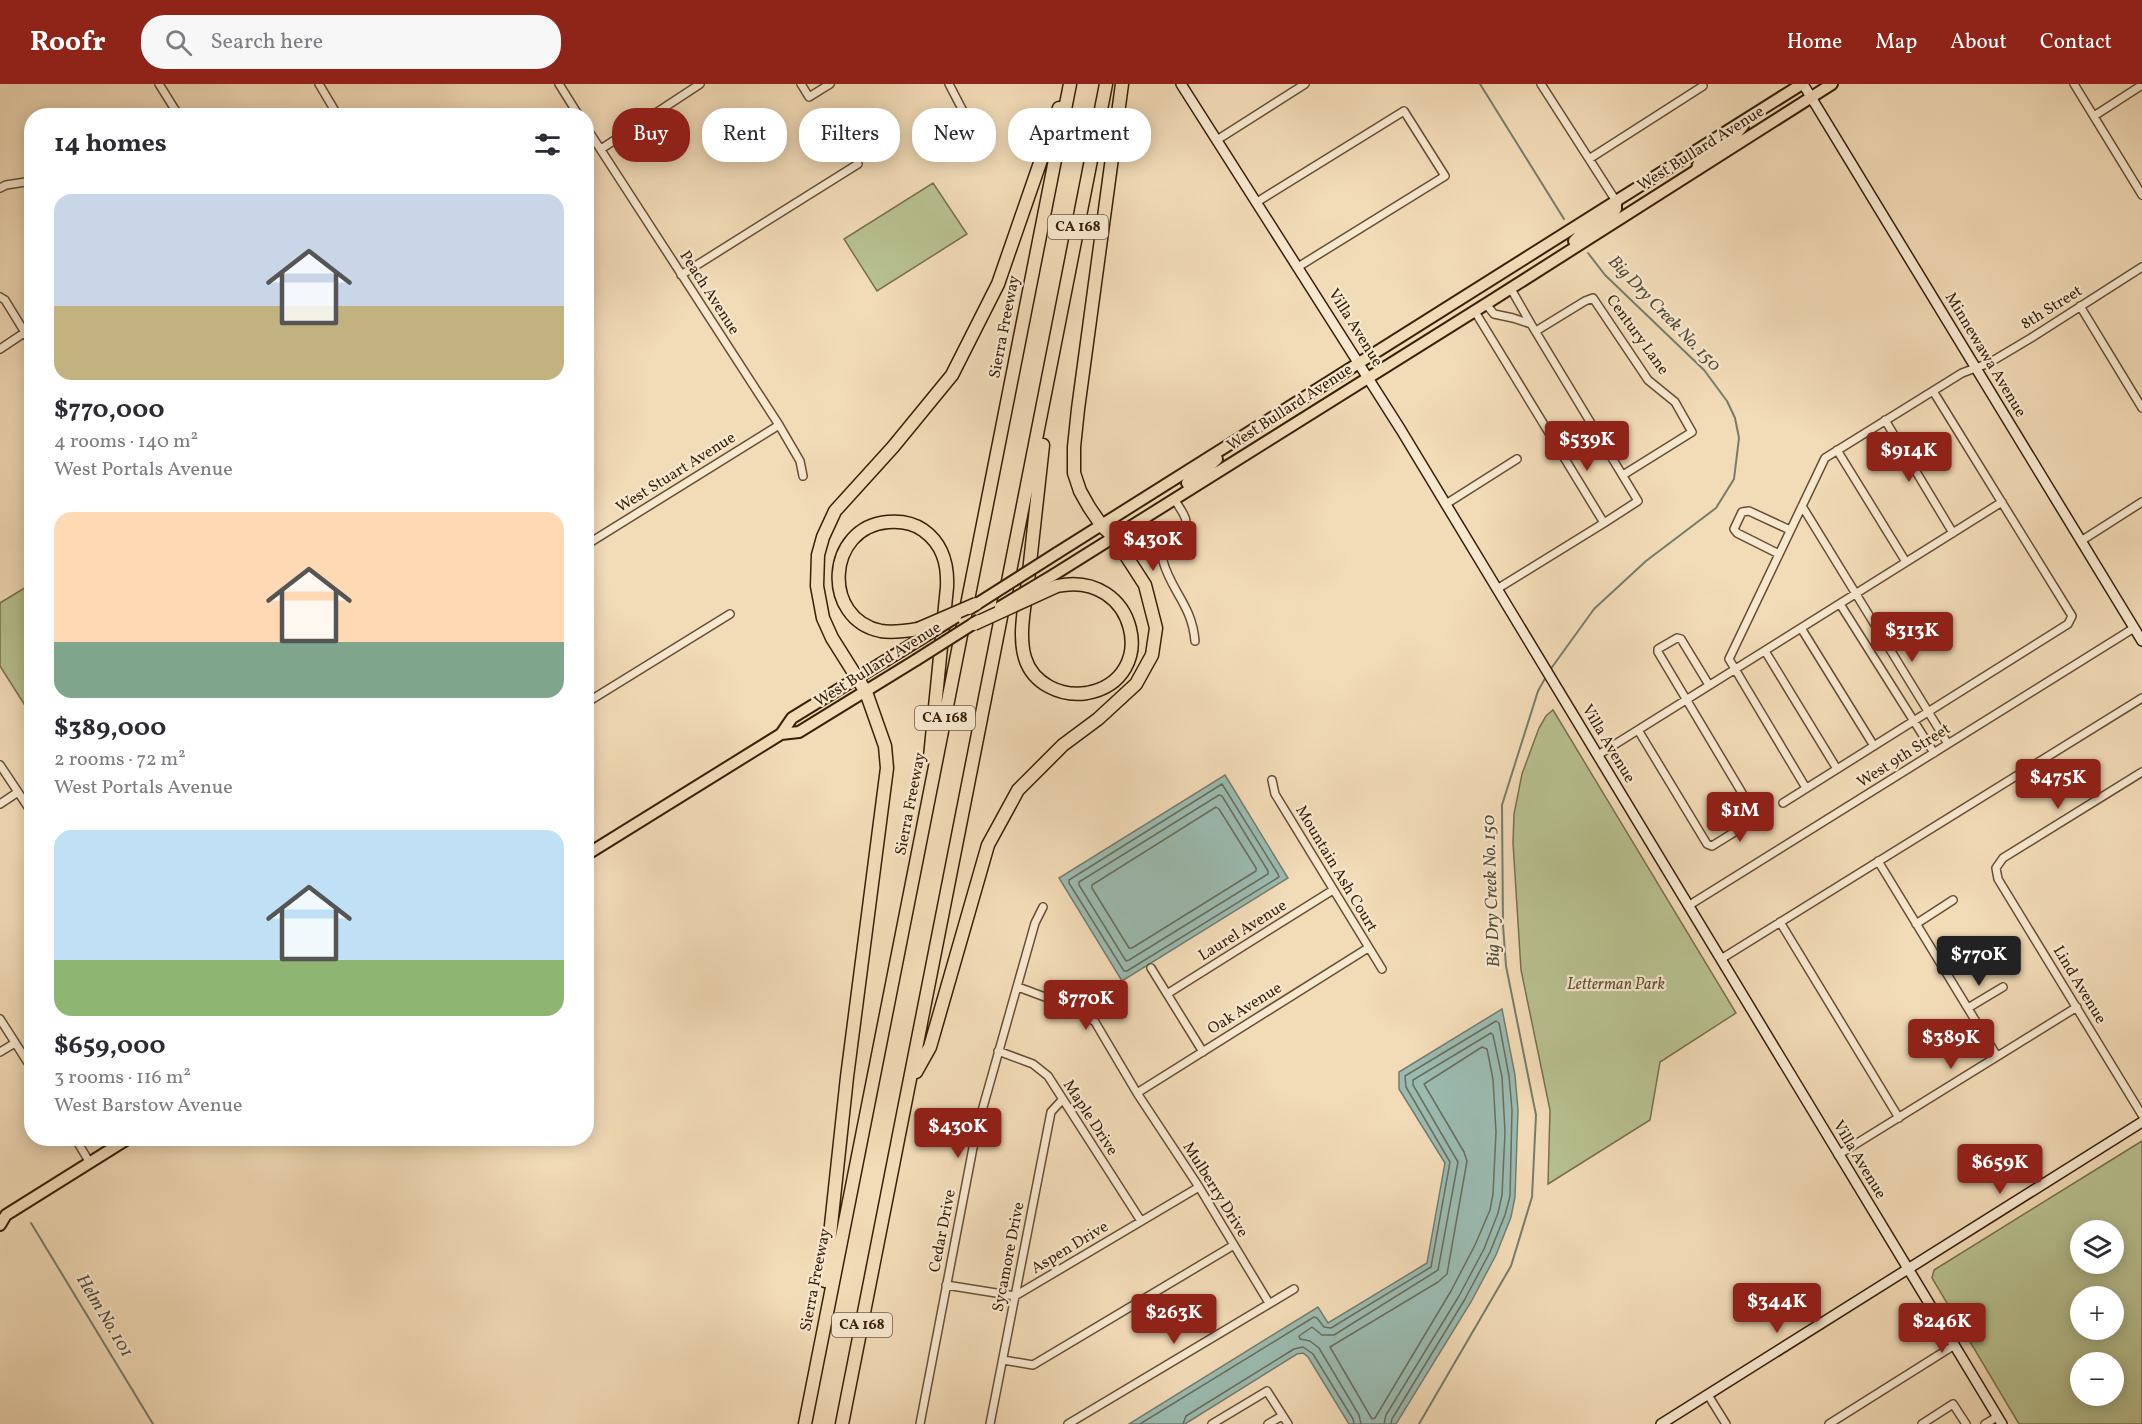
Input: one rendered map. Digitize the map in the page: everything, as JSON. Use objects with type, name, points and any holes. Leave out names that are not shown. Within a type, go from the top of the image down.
[{"type":"highway","points":[[818,1351],[847,1077],[887,768],[885,746],[866,692],[832,638],[819,603],[816,570],[828,523],[839,506],[893,447],[952,375],[998,284],[1068,84]]},
{"type":"highway","name":"Sierra Freeway","points":[[805,1424],[922,838],[1068,84]]},
{"type":"highway","name":"CA 168","points":[[842,1424],[1106,84]]},
{"type":"highway","points":[[909,1084],[930,1047],[988,846],[1018,790],[1063,744],[1098,718],[1136,684],[1152,654],[1156,628],[1144,585],[1114,537],[1102,526],[1080,491],[1074,473],[1074,447],[1122,84]]},
{"type":"highway","points":[[974,624],[1056,580],[1078,584],[1102,591],[1111,597],[1129,621],[1132,643],[1127,662],[1114,680],[1096,691],[1075,694],[1054,690],[1038,678],[1029,667],[1025,656],[1024,616],[1051,369]]},
{"type":"highway","points":[[922,838],[947,571],[944,558],[938,545],[922,530],[913,524],[892,521],[869,526],[851,541],[840,562],[837,574],[842,598],[849,609],[868,626],[880,630],[918,635],[976,604]]},
{"type":"main road","name":"Villa Avenue","points":[[1181,84],[1368,376],[1999,1420]]},
{"type":"main road","name":"West Bullard Avenue","points":[[976,604],[1802,84]]},
{"type":"main road","name":"Minnewawa Avenue","points":[[1802,84],[2142,641]]},
{"type":"main road","name":"West Bullard Avenue","points":[[1056,580],[1114,537],[1368,376],[1511,289],[1832,84]]},
{"type":"main road","points":[[1697,170],[1702,156],[1733,137],[1754,114]]},
{"type":"main road","points":[[1554,260],[1584,231],[1613,213],[1616,209],[1616,201]]},
{"type":"main road","points":[[1175,500],[1178,490],[1201,474],[1237,441]]},
{"type":"main road","name":"West Bullard Avenue","points":[[781,734],[799,732],[974,624]]},
{"type":"main road","name":"West Bullard Avenue","points":[[594,850],[781,734],[792,718],[857,678],[918,635]]},
{"type":"main road","points":[[1661,1424],[2142,1122]]},
{"type":"main road","points":[[2,1219],[117,1146]]},
{"type":"street","points":[[159,84],[174,108]]},
{"type":"street","points":[[319,84],[333,108]]},
{"type":"street","points":[[559,84],[574,108]]},
{"type":"street","points":[[601,149],[700,84]]},
{"type":"street","points":[[801,84],[809,97],[830,84]]},
{"type":"street","points":[[949,84],[961,108]]},
{"type":"street","points":[[1217,140],[1305,84]]},
{"type":"street","points":[[1541,84],[1616,201]]},
{"type":"street","points":[[2074,84],[2142,195]]},
{"type":"street","points":[[2094,116],[2142,85]]},
{"type":"street","points":[[1589,159],[1703,86]]},
{"type":"street","points":[[1257,202],[1404,111],[1445,176],[1298,267]]},
{"type":"street","name":"Peach Avenue","points":[[594,139],[779,425],[800,462],[803,476]]},
{"type":"street","points":[[681,275],[858,164]]},
{"type":"street","points":[[0,188],[24,182]]},
{"type":"street","name":"8th Street","points":[[1735,669],[1729,660],[1825,458],[1962,373],[1989,363],[2142,267]]},
{"type":"street","points":[[1497,589],[1638,501],[1511,289]]},
{"type":"street","points":[[0,297],[5,300],[24,333],[0,349]]},
{"type":"street","name":"Century Lane","points":[[1536,332],[1593,298],[1648,380],[1675,402],[1692,432],[1623,475]]},
{"type":"street","points":[[1486,304],[1494,314],[1531,324]]},
{"type":"street","points":[[2080,306],[2142,408]]},
{"type":"street","points":[[1474,310],[1604,523]]},
{"type":"street","points":[[1784,803],[2068,624],[2072,616],[1933,391]]},
{"type":"street","points":[[1885,420],[1953,533]]},
{"type":"street","name":"West Stuart Avenue","points":[[594,540],[779,425]]},
{"type":"street","points":[[1837,450],[1906,562]]},
{"type":"street","points":[[1446,504],[1517,459]]},
{"type":"street","points":[[1175,500],[1185,517],[1186,526],[1181,535],[1167,545],[1163,561],[1194,625],[1195,641]]},
{"type":"street","points":[[1598,755],[2002,502]]},
{"type":"street","points":[[2081,541],[2142,502]]},
{"type":"street","points":[[1802,506],[1948,744]]},
{"type":"street","points":[[1779,554],[1737,534],[1734,528],[1742,512],[1749,511],[1790,531]]},
{"type":"street","points":[[1840,604],[1934,753]]},
{"type":"street","points":[[594,698],[730,614]]},
{"type":"street","points":[[1801,628],[1874,746]]},
{"type":"street","name":"West 9th Street","points":[[1688,906],[2134,628]]},
{"type":"street","points":[[1638,730],[1707,844],[1712,846],[1754,820],[1754,813],[1658,649],[1677,638],[1681,639],[1709,685]]},
{"type":"street","points":[[1765,651],[1837,769]]},
{"type":"street","points":[[1735,669],[1806,788]]},
{"type":"street","points":[[1721,959],[2142,698]]},
{"type":"street","points":[[0,765],[24,801]]},
{"type":"street","name":"Lind Avenue","points":[[2142,772],[2003,858],[1996,868],[1998,879],[2142,1115]]},
{"type":"street","name":"Mountain Ash Court","points":[[1272,780],[1275,794],[1382,969]]},
{"type":"street","points":[[0,804],[18,792]]},
{"type":"street","points":[[1878,861],[1997,1056]]},
{"type":"street","name":"Laurel Avenue","points":[[1167,994],[1333,891]]},
{"type":"street","points":[[1916,924],[1953,900]]},
{"type":"street","name":"Cedar Drive","points":[[920,1424],[976,1132],[1035,923],[1043,907]]},
{"type":"street","points":[[1780,922],[1899,1118]]},
{"type":"street","name":"Oak Avenue","points":[[1137,1093],[1368,948]]},
{"type":"street","points":[[1151,968],[1203,1052]]},
{"type":"street","name":"Mulberry Drive","points":[[1018,987],[1077,1009],[1095,1022],[1269,1303]]},
{"type":"street","points":[[1968,1008],[2003,987]]},
{"type":"street","points":[[1838,1155],[2077,1007]]},
{"type":"street","points":[[0,1019],[24,1056]]},
{"type":"street","points":[[0,1052],[15,1042]]},
{"type":"street","name":"Maple Drive","points":[[998,1051],[1033,1064],[1048,1076],[1141,1221]]},
{"type":"street","name":"Sycamore Drive","points":[[990,1424],[1051,1112],[1062,1100]]},
{"type":"street","points":[[80,1146],[90,1163]]},
{"type":"street","name":"Aspen Drive","points":[[1015,1296],[1198,1187]]},
{"type":"street","points":[[1003,1360],[1034,1365],[1234,1245]]},
{"type":"street","points":[[946,1285],[1015,1296]]},
{"type":"street","points":[[1068,1424],[1294,1289]]},
{"type":"street","points":[[1829,1424],[1953,1346]]},
{"type":"street","points":[[1212,1424],[1267,1390],[1288,1424]]},
{"type":"street","points":[[1708,1395],[1726,1424]]},
{"type":"street","points":[[1922,1424],[1953,1404],[1966,1424]]},
{"type":"street","points":[[1268,1424],[1282,1416]]},
{"type":"street","points":[[1985,1424],[1999,1420]]},
{"type":"green space","points":[[933,183],[967,234],[877,291],[844,239]]},
{"type":"green space","points":[[24,588],[24,704],[0,666],[0,603]]},
{"type":"green space","name":"Letterman Park","points":[[1553,710],[1736,1013],[1660,1062],[1650,1120],[1548,1184],[1550,1110],[1521,970],[1513,843],[1514,814],[1522,774],[1539,728],[1546,716]]},
{"type":"green space","points":[[2142,1141],[2142,1424],[2019,1424],[1932,1278],[1934,1270]]},
{"type":"water","points":[[1225,775],[1288,878],[1122,981],[1059,878]]},
{"type":"water","points":[[1502,1009],[1515,1075],[1518,1110],[1515,1197],[1511,1217],[1496,1255],[1471,1302],[1396,1424],[1349,1424],[1308,1357],[1303,1353],[1297,1354],[1185,1424],[1129,1424],[1318,1307],[1328,1323],[1427,1263],[1445,1163],[1399,1089],[1399,1072]]},
{"type":"waterway","name":"Big Dry Creek No. 150","points":[[1480,84],[1564,219]]},
{"type":"waterway","name":"Big Dry Creek No. 150","points":[[1550,670],[1594,609],[1646,561],[1716,508],[1734,479],[1739,438],[1735,418],[1727,401],[1704,370],[1605,275],[1588,253]]},
{"type":"waterway","name":"Big Dry Creek No. 150","points":[[1419,1424],[1511,1266],[1532,1197],[1536,1115],[1506,966],[1503,925],[1502,805],[1538,691],[1547,675]]},
{"type":"waterway","name":"Helm No. 101","points":[[31,1223],[153,1424]]}]
